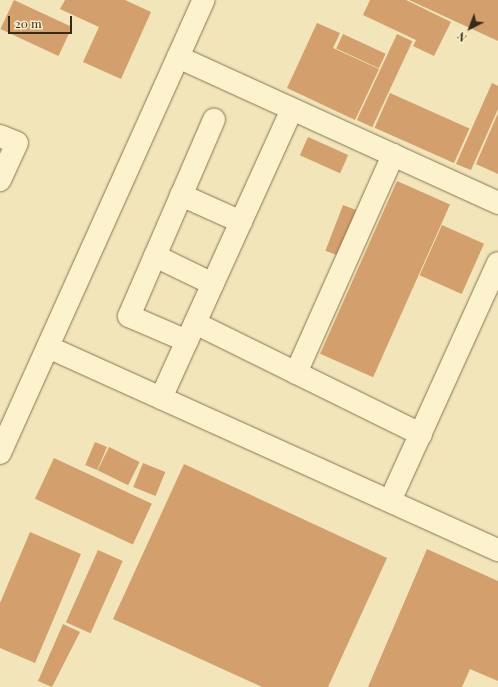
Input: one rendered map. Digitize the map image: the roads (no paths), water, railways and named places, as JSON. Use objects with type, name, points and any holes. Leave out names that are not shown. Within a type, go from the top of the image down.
[{"type":"lane","points":[[0,453],[204,0]]},
{"type":"lane","points":[[178,57],[498,203]]},
{"type":"lane","points":[[161,398],[292,109]]},
{"type":"lane","points":[[214,120],[129,316],[191,332],[296,373],[421,434]]},
{"type":"lane","points":[[0,136],[17,143],[0,180]]},
{"type":"lane","points":[[296,373],[393,155]]},
{"type":"lane","points":[[181,195],[241,222]]},
{"type":"lane","points":[[155,256],[213,284]]},
{"type":"lane","points":[[390,502],[498,263]]},
{"type":"lane","points":[[48,347],[498,550]]}]
